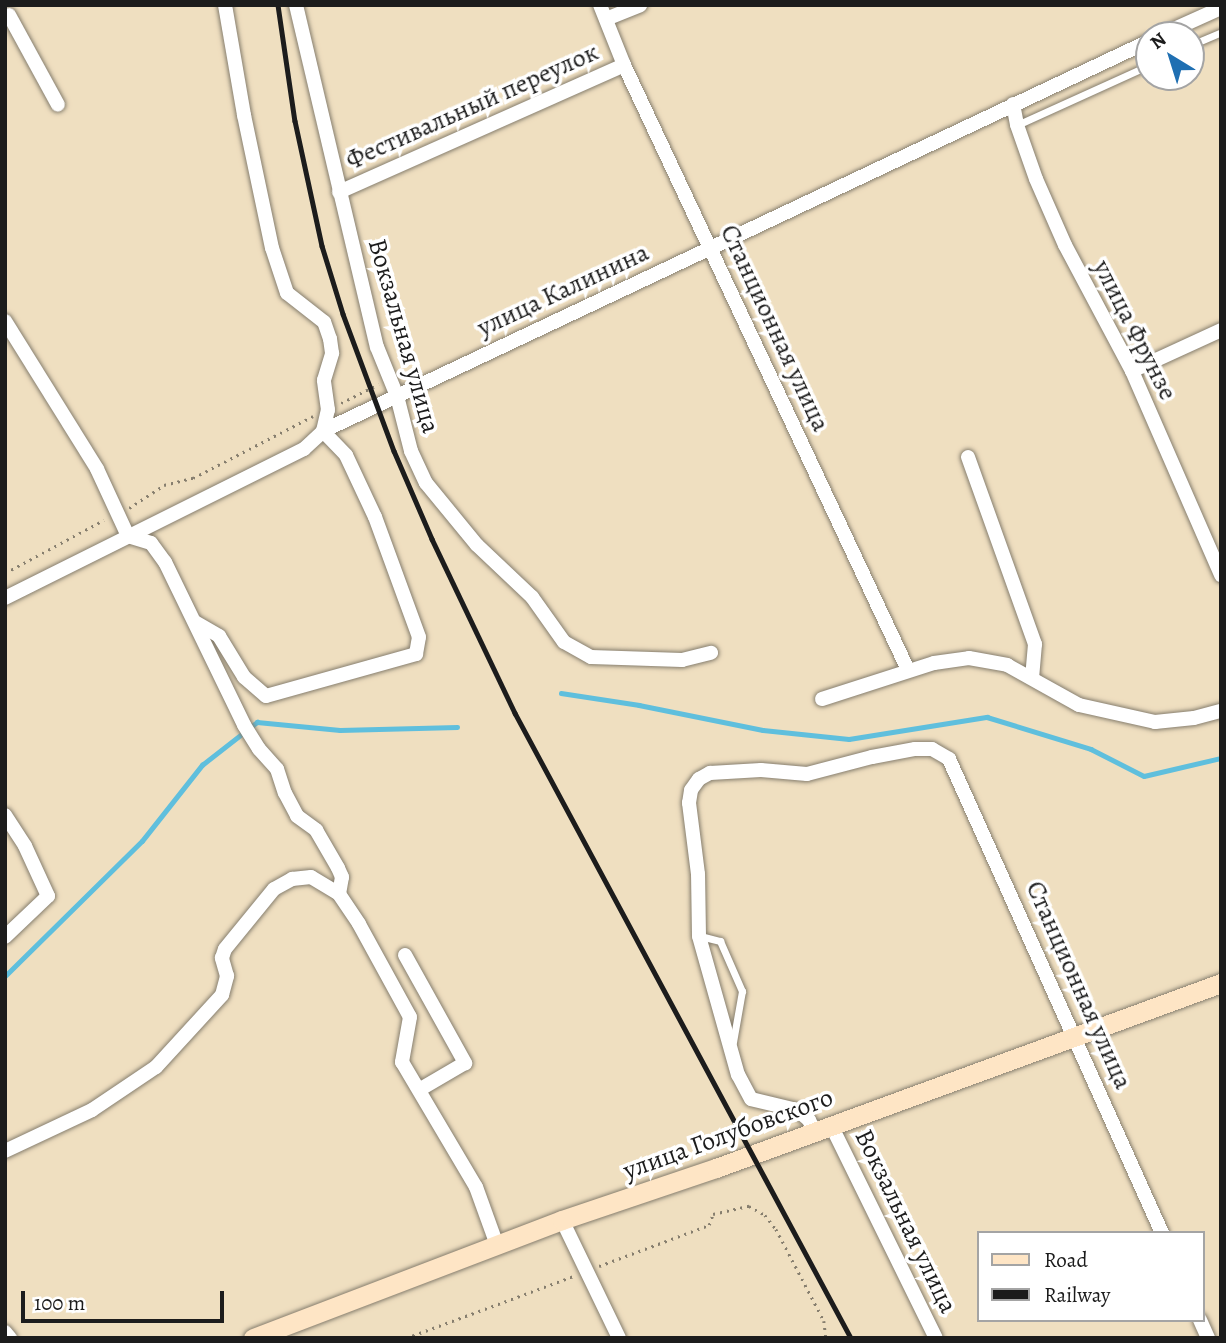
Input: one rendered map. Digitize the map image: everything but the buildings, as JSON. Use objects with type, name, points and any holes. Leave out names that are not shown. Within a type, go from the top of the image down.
[{"type":"street","points":[[21,5],[7,16],[58,105]]},
{"type":"street","points":[[195,622],[219,636],[244,677],[266,696],[416,654],[419,637],[375,517],[346,455],[323,431],[328,410],[324,380],[330,363],[330,339],[324,322],[287,293],[272,248],[244,115],[225,5]]},
{"type":"street","name":"Вокзальная улица","points":[[296,5],[377,346],[397,396],[411,452],[426,483],[477,545],[532,597],[564,642],[591,657],[682,660],[711,653]]},
{"type":"street","name":"Станционная улица","points":[[600,5],[624,65],[908,670]]},
{"type":"street","name":"Фестивальный переулок","points":[[606,19],[640,5]]},
{"type":"street","points":[[1192,21],[1221,8]]},
{"type":"street","name":"улица Калинина","points":[[5,598],[304,449],[323,431],[1135,47]]},
{"type":"street","name":"Фестивальный переулок","points":[[339,192],[624,65]]},
{"type":"street","name":"улица Фрунзе","points":[[1013,104],[1017,125],[1065,245],[1132,371],[1221,575]]},
{"type":"street","points":[[5,321],[97,469],[128,536],[151,543],[165,562],[247,731],[276,769],[297,816],[316,830],[338,868],[342,877],[339,894]]},
{"type":"street","points":[[1132,371],[1221,330]]},
{"type":"street","points":[[968,457],[1035,644],[1032,678]]},
{"type":"street","points":[[822,699],[908,670],[969,658],[1007,665],[1079,705],[1154,722],[1221,711]]},
{"type":"street","name":"Вокзальная улица","points":[[936,1338],[823,1128],[796,1110],[751,1099],[738,1075],[699,936],[698,874],[688,803],[693,785],[704,775],[761,770],[807,774],[915,748],[932,749],[949,759]]},
{"type":"street","name":"Станционная улица","points":[[949,759],[1076,1036],[1161,1231]]},
{"type":"street","points":[[5,815],[25,846],[48,896],[5,937]]},
{"type":"street","points":[[5,1151],[92,1110],[156,1067],[183,1041],[222,995],[227,976],[222,958],[225,949],[258,913],[274,889],[292,879],[311,877],[339,894],[359,924],[410,1017],[402,1062],[476,1187],[497,1245]]},
{"type":"street","points":[[405,955],[465,1063],[419,1090]]},
{"type":"street","name":"улица Голубовского","points":[[253,1338],[562,1220],[1221,983]]},
{"type":"street","points":[[410,1017],[432,1004]]},
{"type":"street","points":[[562,1220],[618,1338]]},
{"type":"street","points":[[1201,1322],[1208,1338]]},
{"type":"street","points":[[5,1332],[10,1338]]},
{"type":"lane","points":[[1017,125],[1135,71]]},
{"type":"lane","points":[[699,936],[720,941],[742,991],[732,1046]]},
{"type":"path","points":[[5,572],[83,529],[118,515],[164,485],[193,478],[389,379]]},
{"type":"path","points":[[406,1338],[709,1225],[713,1214],[748,1206],[765,1215],[776,1229],[819,1310],[826,1338]]},
{"type":"waterway","points":[[561,693],[639,705],[763,730],[849,739],[987,717],[1091,749],[1144,776],[1221,758]]},
{"type":"waterway","points":[[5,976],[142,841],[202,765],[257,722],[340,730],[457,727]]},
{"type":"railway","points":[[278,5],[295,121],[322,246],[343,314],[394,451],[432,539],[515,713],[851,1338]]}]
